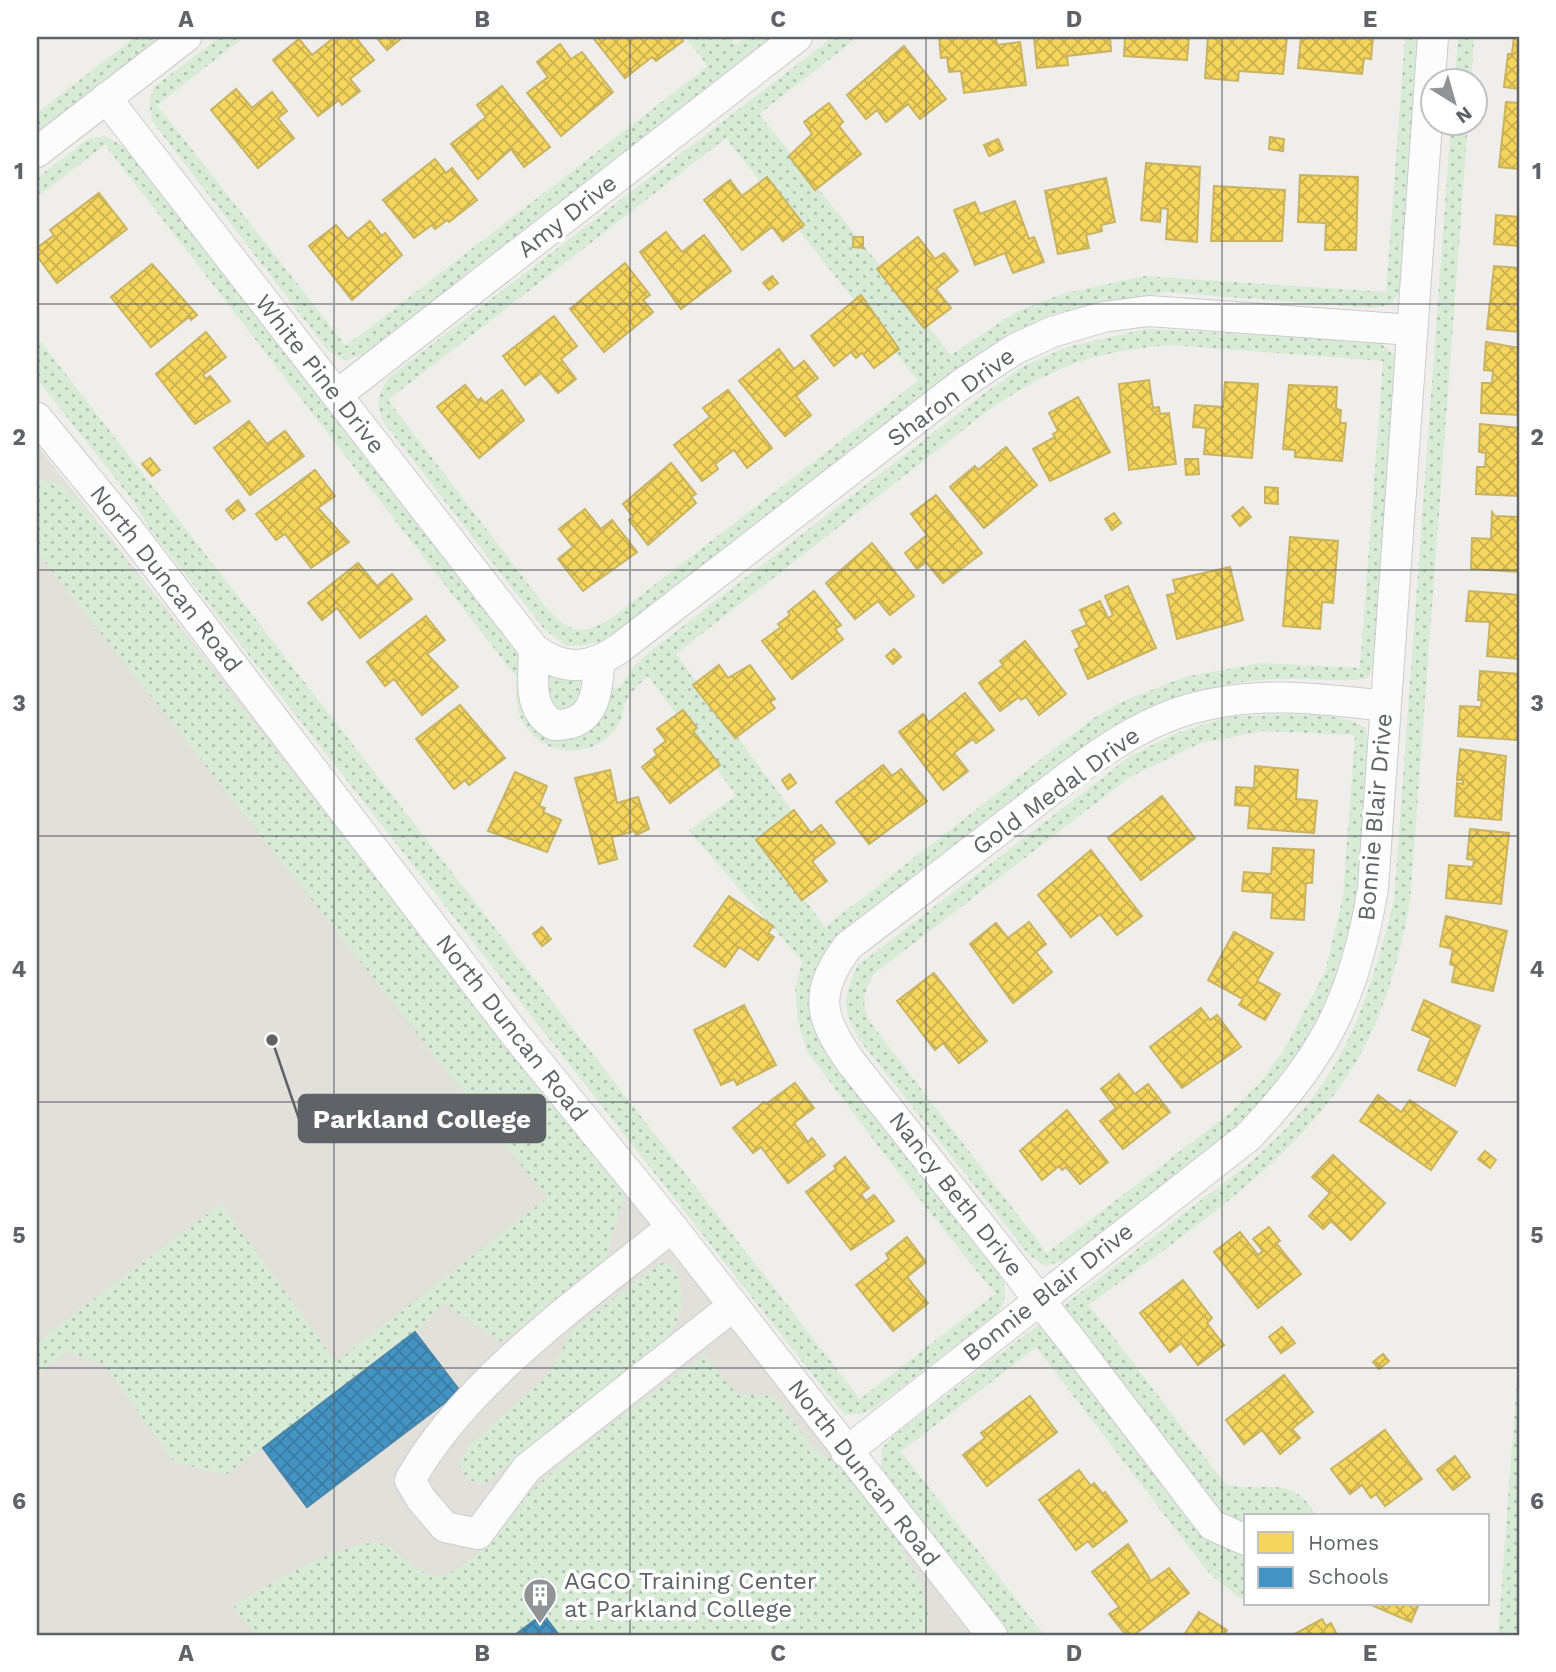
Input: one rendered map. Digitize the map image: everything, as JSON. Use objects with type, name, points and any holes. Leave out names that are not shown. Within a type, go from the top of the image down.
[{"type":"street","points":[[37,152],[186,37]]},
{"type":"street","name":"Amy Drive","points":[[337,395],[797,37]]},
{"type":"street","name":"Bonnie Blair Drive","points":[[846,1452],[1248,1136],[1281,1103],[1308,1068],[1353,979],[1365,936],[1373,888],[1433,37]]},
{"type":"street","name":"White Pine Drive","points":[[106,99],[534,649],[564,666]]},
{"type":"street","name":"Sharon Drive","points":[[564,666],[584,666],[599,662],[681,603],[970,377],[1015,349],[1052,332],[1103,317],[1149,312],[1412,330]]},
{"type":"street","name":"North Duncan Road","points":[[40,429],[129,530],[514,1033],[672,1227],[982,1632]]},
{"type":"street","points":[[534,649],[533,698],[547,720],[564,725],[581,719],[592,708],[598,693],[599,662]]},
{"type":"street","name":"Gold Medal Drive","points":[[823,993],[831,970],[848,946],[1075,771],[1138,730],[1176,713],[1209,704],[1258,697],[1321,698],[1385,706]]},
{"type":"street","name":"Nancy Beth Drive","points":[[823,993],[824,1014],[838,1044],[1039,1299],[1212,1525],[1244,1539]]},
{"type":"street","points":[[672,1227],[501,1368],[425,1452],[410,1480],[421,1499],[445,1527],[478,1534],[527,1468],[733,1306]]},
{"type":"shaded area","points":[[37,445],[978,1635],[37,1635]]},
{"type":"green space","points":[[135,37],[164,37],[37,135],[37,113]]},
{"type":"green space","points":[[220,37],[244,37],[157,105],[346,346],[708,66],[685,37],[729,37],[736,45],[746,37],[774,37],[370,353],[345,360],[329,352],[152,121],[149,103],[154,87]]},
{"type":"green space","points":[[833,37],[858,37],[759,114],[951,355],[1016,312],[1062,294],[1144,276],[1386,292],[1405,37],[1423,37],[1404,287],[1390,305],[1373,308],[1165,292],[1053,314],[1008,334],[972,358],[614,638],[586,645],[566,646],[544,629],[387,427],[378,403],[388,378]],"holes":[[[726,138],[918,381],[613,617],[594,627],[579,630],[564,624],[548,610],[388,400]]]},
{"type":"green space","points":[[1458,37],[1474,37],[1472,66],[1456,66]]},
{"type":"green space","points":[[104,136],[129,149],[523,656],[618,689],[634,666],[652,650],[986,392],[1024,366],[1067,347],[1146,329],[1378,341],[1396,357],[1378,658],[1368,678],[1237,683],[1189,694],[1144,712],[1099,736],[826,950],[816,974],[812,1007],[1002,1276],[1004,1287],[1005,1296],[998,1313],[878,1405],[863,1414],[844,1415],[149,528],[134,502],[37,379],[37,337],[860,1399],[995,1294],[884,1154],[807,1051],[798,1022],[795,989],[802,961],[689,831],[736,795],[648,676],[629,696],[614,731],[597,744],[565,750],[545,744],[530,732],[518,711],[517,678],[105,145],[37,197],[37,178],[88,139]],"holes":[[[1170,345],[1383,361],[1360,668],[1260,663],[1185,677],[1123,701],[1094,718],[825,927],[758,836],[793,812],[676,654],[986,412],[1032,383],[1073,364],[1116,352]]]},
{"type":"green space","points":[[1450,136],[1467,136],[1410,901],[1391,982],[1373,1029],[1349,1073],[1320,1113],[1249,1184],[1089,1305],[1226,1485],[1287,1489],[1307,1502],[1315,1514],[1244,1514],[1244,1598],[1238,1597],[1209,1573],[1036,1347],[901,1452],[1044,1635],[1010,1635],[881,1467],[882,1448],[897,1433],[1247,1165],[1279,1135],[1306,1106],[1344,1047],[1359,1015],[1394,901]]},
{"type":"green space","points":[[37,480],[58,483],[82,504],[624,1194],[606,1258],[502,1342],[443,1303],[415,1332],[226,1475],[174,1462],[104,1364],[66,1352],[37,1375],[37,1342],[221,1204],[336,1362],[547,1198],[37,552]]},
{"type":"green space","points":[[1288,714],[1328,716],[1348,720],[1366,728],[1368,748],[1362,883],[1353,933],[1344,963],[1319,1023],[1303,1051],[1265,1102],[1221,1142],[1155,1193],[1065,1260],[1045,1266],[1029,1255],[858,1038],[847,1010],[849,987],[857,966],[1132,755],[1177,733],[1227,717]],"holes":[[[1263,731],[1355,735],[1343,896],[1325,972],[1285,1048],[1262,1080],[1230,1113],[1047,1253],[870,1022],[864,998],[874,974],[1130,777],[1200,743]]]},
{"type":"green space","points":[[663,1262],[676,1269],[681,1290],[679,1316],[664,1343],[485,1484],[468,1480],[458,1464],[471,1444],[548,1375],[573,1329]]},
{"type":"green space","points":[[1519,1352],[1519,1635],[1498,1635]]},
{"type":"green space","points":[[704,1355],[737,1394],[774,1396],[815,1451],[841,1463],[905,1545],[901,1550],[913,1569],[926,1602],[928,1614],[924,1635],[256,1635],[234,1607],[305,1566],[347,1548],[365,1544],[379,1543],[387,1546],[421,1571],[431,1575],[454,1571],[480,1551],[513,1510],[553,1471]]},
{"type":"building: Homes","points":[[331,37],[355,37],[374,60],[350,79],[360,91],[342,105],[339,100],[318,116],[273,60],[299,39],[312,55],[331,40]]},
{"type":"building: Homes","points":[[376,37],[403,37],[387,50]]},
{"type":"building: Homes","points":[[680,37],[683,41],[656,61],[652,57],[625,78],[594,39]]},
{"type":"building: Homes","points":[[939,37],[996,37],[997,45],[1020,42],[1026,85],[964,93],[961,71],[949,72],[947,57],[941,58]]},
{"type":"building: Homes","points":[[1034,37],[1110,37],[1111,51],[1067,56],[1068,65],[1037,68]]},
{"type":"building: Homes","points":[[1125,37],[1189,37],[1187,60],[1124,56]]},
{"type":"building: Homes","points":[[1208,37],[1287,37],[1283,74],[1239,71],[1238,81],[1205,78]]},
{"type":"building: Homes","points":[[1301,37],[1373,37],[1371,59],[1364,58],[1362,74],[1298,68]]},
{"type":"building: Homes","points":[[1514,37],[1519,37],[1519,89],[1504,87],[1508,54],[1512,54]]},
{"type":"building: Homes","points":[[560,44],[571,59],[582,52],[613,92],[561,136],[527,93],[548,77],[537,62]]},
{"type":"building: Homes","points":[[904,46],[946,99],[920,119],[908,104],[886,122],[877,110],[866,119],[847,95]]},
{"type":"building: Homes","points":[[502,86],[550,147],[524,167],[511,149],[478,179],[451,144],[486,117],[477,105]]},
{"type":"building: Homes","points":[[236,89],[252,108],[272,92],[287,111],[278,118],[294,138],[258,168],[211,110]]},
{"type":"building: Homes","points":[[1506,102],[1519,103],[1519,169],[1499,167]]},
{"type":"building: Homes","points":[[829,103],[843,122],[839,126],[861,154],[815,190],[789,156],[812,134],[804,122]]},
{"type":"building: Homes","points":[[1270,137],[1284,139],[1283,151],[1269,149]]},
{"type":"building: Homes","points":[[998,139],[1003,150],[989,156],[984,145]]},
{"type":"building: Homes","points":[[435,159],[446,173],[452,168],[477,200],[449,222],[447,220],[435,229],[432,225],[414,238],[383,200]]},
{"type":"building: Homes","points":[[1146,163],[1200,167],[1197,242],[1166,239],[1168,209],[1161,208],[1160,222],[1141,220]]},
{"type":"building: Homes","points":[[1300,175],[1358,177],[1356,250],[1325,250],[1326,223],[1298,222]]},
{"type":"building: Homes","points":[[767,177],[804,225],[783,241],[772,227],[742,250],[704,200],[730,180],[742,196]]},
{"type":"building: Homes","points":[[1106,178],[1115,222],[1101,225],[1102,231],[1086,235],[1089,248],[1058,254],[1045,191]]},
{"type":"building: Homes","points":[[1214,186],[1285,190],[1282,241],[1211,241]]},
{"type":"building: Homes","points":[[99,193],[127,229],[57,283],[37,256],[37,248],[54,235],[50,230]]},
{"type":"building: Homes","points":[[1015,201],[1029,239],[1034,237],[1044,262],[1013,273],[1005,253],[975,265],[954,210],[975,202],[980,214]]},
{"type":"building: Homes","points":[[1496,215],[1519,217],[1519,246],[1494,244]]},
{"type":"building: Homes","points":[[370,221],[382,236],[385,233],[402,255],[352,300],[309,246],[336,225],[348,239]]},
{"type":"building: Homes","points":[[666,232],[682,252],[704,235],[731,271],[681,309],[640,252]]},
{"type":"building: Homes","points":[[853,237],[863,237],[863,248],[853,247]]},
{"type":"building: Homes","points":[[918,237],[935,259],[944,253],[958,271],[936,289],[951,308],[924,328],[877,269]]},
{"type":"building: Homes","points":[[625,263],[650,295],[643,300],[653,312],[604,352],[570,309]]},
{"type":"building: Homes","points":[[152,264],[197,315],[191,320],[189,317],[151,347],[111,297]]},
{"type":"building: Homes","points":[[1494,266],[1519,268],[1519,332],[1487,329]]},
{"type":"building: Homes","points":[[772,276],[778,283],[769,290],[763,283]]},
{"type":"building: Homes","points":[[861,295],[899,349],[874,368],[862,353],[856,358],[851,352],[834,366],[811,336]]},
{"type":"building: Homes","points":[[554,316],[577,346],[561,359],[576,379],[558,393],[541,373],[525,385],[503,356]]},
{"type":"building: Homes","points":[[206,332],[226,357],[203,375],[206,379],[210,376],[230,401],[195,424],[156,374]]},
{"type":"building: Homes","points":[[1486,342],[1519,348],[1519,415],[1481,413],[1482,383],[1492,383],[1493,371],[1484,370]]},
{"type":"building: Homes","points":[[779,349],[794,369],[804,361],[818,378],[796,396],[811,415],[785,436],[739,381]]},
{"type":"building: Homes","points":[[1149,380],[1153,408],[1159,407],[1160,414],[1169,413],[1176,464],[1129,470],[1119,384]]},
{"type":"building: Homes","points":[[1225,382],[1258,384],[1252,458],[1204,454],[1206,428],[1193,427],[1195,405],[1223,407]]},
{"type":"building: Homes","points":[[465,385],[478,401],[481,398],[485,403],[502,390],[524,420],[479,458],[437,407]]},
{"type":"building: Homes","points":[[1289,385],[1337,387],[1336,409],[1341,410],[1340,423],[1346,423],[1342,461],[1295,457],[1295,450],[1283,449]]},
{"type":"building: Homes","points":[[728,390],[772,448],[747,468],[734,450],[715,464],[718,469],[702,481],[674,445],[710,417],[703,408]]},
{"type":"building: Homes","points":[[1078,397],[1110,452],[1050,481],[1033,449],[1055,437],[1053,434],[1058,431],[1049,413]]},
{"type":"building: Homes","points":[[249,421],[267,444],[285,431],[304,456],[250,495],[214,448]]},
{"type":"building: Homes","points":[[1480,424],[1519,428],[1519,496],[1476,494],[1477,467],[1485,467],[1486,453],[1479,452]]},
{"type":"building: Homes","points":[[1006,447],[1037,485],[984,528],[950,487],[975,466],[978,470]]},
{"type":"building: Homes","points":[[150,458],[160,470],[152,476],[142,464]]},
{"type":"building: Homes","points":[[1185,459],[1198,459],[1199,474],[1186,475]]},
{"type":"building: Homes","points":[[671,463],[696,494],[691,497],[696,503],[648,545],[629,520],[633,517],[623,504]]},
{"type":"building: Homes","points":[[315,470],[335,496],[318,508],[349,542],[311,568],[285,534],[276,540],[256,514]]},
{"type":"building: Homes","points":[[1265,487],[1278,488],[1278,504],[1265,503]]},
{"type":"building: Homes","points":[[936,495],[982,553],[943,583],[926,562],[917,569],[905,553],[927,535],[911,514]]},
{"type":"building: Homes","points":[[238,500],[245,510],[233,519],[226,510]]},
{"type":"building: Homes","points":[[1243,507],[1251,517],[1240,526],[1232,516]]},
{"type":"building: Homes","points":[[585,509],[601,529],[612,520],[637,552],[583,591],[558,559],[573,547],[559,529]]},
{"type":"building: Homes","points":[[1492,512],[1495,516],[1519,517],[1519,572],[1471,569],[1472,538],[1491,539]]},
{"type":"building: Homes","points":[[1114,513],[1121,523],[1112,530],[1105,519]]},
{"type":"building: Homes","points":[[1290,537],[1338,541],[1333,603],[1322,602],[1320,629],[1283,626]]},
{"type":"building: Homes","points":[[872,543],[914,596],[890,615],[878,601],[855,619],[826,583]]},
{"type":"building: Homes","points":[[358,563],[377,586],[392,574],[412,599],[360,638],[337,608],[322,620],[308,603]]},
{"type":"building: Homes","points":[[1230,567],[1243,620],[1177,639],[1167,595],[1176,593],[1173,580]]},
{"type":"building: Homes","points":[[1128,586],[1156,648],[1088,679],[1075,650],[1080,647],[1072,631],[1087,625],[1080,610],[1100,601],[1108,618],[1113,615],[1105,596]]},
{"type":"building: Homes","points":[[814,591],[841,625],[835,629],[843,639],[792,679],[762,641],[781,627],[778,624],[790,615],[788,612]]},
{"type":"building: Homes","points":[[1469,591],[1519,595],[1519,659],[1487,656],[1490,622],[1466,621]]},
{"type":"building: Homes","points":[[426,616],[445,640],[427,654],[458,687],[422,715],[394,679],[385,686],[367,662]]},
{"type":"building: Homes","points":[[1025,641],[1066,694],[1039,715],[1026,697],[1021,700],[1019,697],[1000,711],[979,683],[1003,665],[1000,661]]},
{"type":"building: Homes","points":[[894,649],[901,657],[893,664],[886,656]]},
{"type":"building: Homes","points":[[719,665],[728,678],[750,665],[775,699],[770,702],[775,708],[735,738],[693,685]]},
{"type":"building: Homes","points":[[1480,671],[1519,674],[1517,740],[1458,736],[1460,706],[1481,707],[1482,700],[1478,700]]},
{"type":"building: Homes","points":[[965,693],[994,730],[976,743],[973,739],[954,753],[968,771],[943,790],[899,732],[923,714],[929,722]]},
{"type":"building: Homes","points":[[460,705],[505,758],[469,785],[465,780],[454,789],[416,739]]},
{"type":"building: Homes","points":[[683,710],[697,728],[693,731],[720,765],[670,803],[642,767],[657,755],[654,750],[666,741],[657,729]]},
{"type":"building: Homes","points":[[1460,749],[1506,756],[1501,820],[1455,816],[1457,783],[1463,784],[1463,780],[1457,780]]},
{"type":"building: Homes","points":[[883,765],[892,776],[901,769],[927,801],[869,844],[836,802]]},
{"type":"building: Homes","points":[[1255,766],[1298,770],[1296,799],[1317,801],[1314,833],[1248,828],[1250,806],[1235,805],[1236,787],[1254,788]]},
{"type":"building: Homes","points":[[610,770],[617,803],[638,797],[649,829],[636,835],[635,831],[612,837],[617,859],[599,864],[575,778]]},
{"type":"building: Homes","points":[[515,772],[547,786],[539,806],[545,808],[543,812],[561,820],[547,852],[488,831]]},
{"type":"building: Homes","points":[[790,774],[796,783],[788,789],[782,780]]},
{"type":"building: Homes","points":[[1162,796],[1195,838],[1141,880],[1108,838]]},
{"type":"building: Homes","points":[[794,810],[811,833],[821,825],[835,843],[812,861],[827,881],[802,900],[756,840]]},
{"type":"building: Homes","points":[[1470,829],[1509,833],[1501,904],[1446,898],[1449,865],[1473,867],[1474,860],[1467,859]]},
{"type":"building: Homes","points":[[1273,848],[1314,850],[1312,883],[1306,883],[1304,920],[1271,918],[1273,893],[1242,891],[1244,872],[1271,874]]},
{"type":"building: Homes","points":[[1091,850],[1142,916],[1117,935],[1100,914],[1071,937],[1038,895]]},
{"type":"building: Homes","points":[[729,896],[773,926],[768,933],[774,937],[758,960],[739,947],[725,967],[694,946]]},
{"type":"building: Homes","points":[[1446,916],[1507,931],[1493,991],[1452,982],[1455,966],[1450,964],[1453,949],[1440,946]]},
{"type":"building: Homes","points":[[1029,922],[1046,944],[1036,952],[1052,972],[1013,1003],[970,944],[996,923],[1008,938]]},
{"type":"building: Homes","points":[[542,927],[551,939],[542,946],[533,934]]},
{"type":"building: Homes","points":[[1234,932],[1273,953],[1257,981],[1280,994],[1265,1020],[1239,1005],[1243,999],[1208,980]]},
{"type":"building: Homes","points":[[934,973],[987,1041],[959,1063],[943,1043],[935,1050],[897,1001]]},
{"type":"building: Homes","points":[[1424,1000],[1480,1026],[1455,1086],[1418,1070],[1431,1038],[1412,1030]]},
{"type":"building: Homes","points":[[744,1005],[776,1065],[737,1085],[734,1079],[721,1085],[694,1030]]},
{"type":"building: Homes","points":[[1201,1008],[1210,1020],[1217,1015],[1241,1047],[1182,1088],[1150,1047]]},
{"type":"building: Homes","points":[[1119,1074],[1135,1094],[1148,1084],[1170,1112],[1123,1149],[1100,1121],[1116,1108],[1101,1089]]},
{"type":"building: Homes","points":[[795,1083],[814,1108],[794,1123],[808,1142],[812,1138],[825,1155],[788,1183],[761,1147],[753,1153],[733,1128],[764,1102],[766,1104]]},
{"type":"building: Homes","points":[[1378,1095],[1401,1112],[1410,1100],[1457,1132],[1431,1170],[1360,1121]]},
{"type":"building: Homes","points":[[1067,1110],[1108,1162],[1080,1184],[1066,1167],[1062,1170],[1059,1166],[1042,1180],[1020,1151]]},
{"type":"building: Homes","points":[[1485,1151],[1496,1160],[1490,1168],[1478,1159]]},
{"type":"building: Homes","points":[[1333,1155],[1385,1203],[1351,1240],[1331,1221],[1323,1229],[1309,1216],[1330,1193],[1312,1177]]},
{"type":"building: Homes","points":[[845,1157],[869,1188],[861,1194],[866,1201],[874,1195],[894,1221],[851,1250],[806,1192],[836,1169],[834,1166]]},
{"type":"building: Homes","points":[[1269,1227],[1280,1241],[1276,1243],[1301,1274],[1258,1308],[1214,1252],[1240,1232],[1258,1255],[1263,1251],[1253,1239]]},
{"type":"building: Homes","points":[[907,1237],[926,1262],[907,1277],[928,1303],[893,1331],[856,1285],[889,1259],[886,1254]]},
{"type":"building: Homes","points":[[1183,1280],[1212,1318],[1207,1323],[1224,1345],[1198,1365],[1181,1343],[1170,1352],[1140,1313]]},
{"type":"building: Homes","points":[[1282,1327],[1295,1343],[1281,1353],[1269,1337]]},
{"type":"building: Homes","points":[[1383,1354],[1389,1361],[1379,1369],[1373,1362]]},
{"type":"building: Homes","points":[[1284,1375],[1313,1412],[1292,1429],[1300,1438],[1280,1454],[1262,1430],[1244,1444],[1226,1420]]},
{"type":"building: Homes","points":[[1030,1396],[1057,1432],[987,1486],[963,1455],[985,1438],[981,1433]]},
{"type":"building: Homes","points":[[1385,1430],[1422,1479],[1385,1506],[1376,1494],[1371,1498],[1362,1485],[1350,1494],[1331,1469]]},
{"type":"building: Homes","points":[[1455,1456],[1470,1477],[1453,1490],[1437,1470]]},
{"type":"building: Homes","points":[[1079,1470],[1091,1486],[1094,1483],[1103,1494],[1105,1492],[1127,1521],[1093,1547],[1088,1541],[1076,1550],[1039,1500]]},
{"type":"building: Homes","points":[[1128,1544],[1151,1581],[1169,1568],[1189,1593],[1134,1635],[1126,1635],[1109,1614],[1119,1607],[1092,1572]]},
{"type":"building: Homes","points":[[1374,1606],[1418,1606],[1411,1622]]},
{"type":"building: Homes","points":[[1199,1612],[1227,1630],[1224,1635],[1184,1635]]},
{"type":"building: Homes","points":[[1322,1619],[1326,1626],[1331,1623],[1337,1635],[1293,1635]]},
{"type":"building: Schools","points":[[415,1332],[460,1391],[307,1507],[263,1448]]},
{"type":"building: Schools","name":"AGCO Training Center at Parkland College","points":[[543,1614],[559,1635],[515,1635]]},
{"type":"place","name":"Parkland College","points":[[272,1040]]},
{"type":"place","name":"AGCO Training Center at Parkland College","points":[[540,1625]]}]
